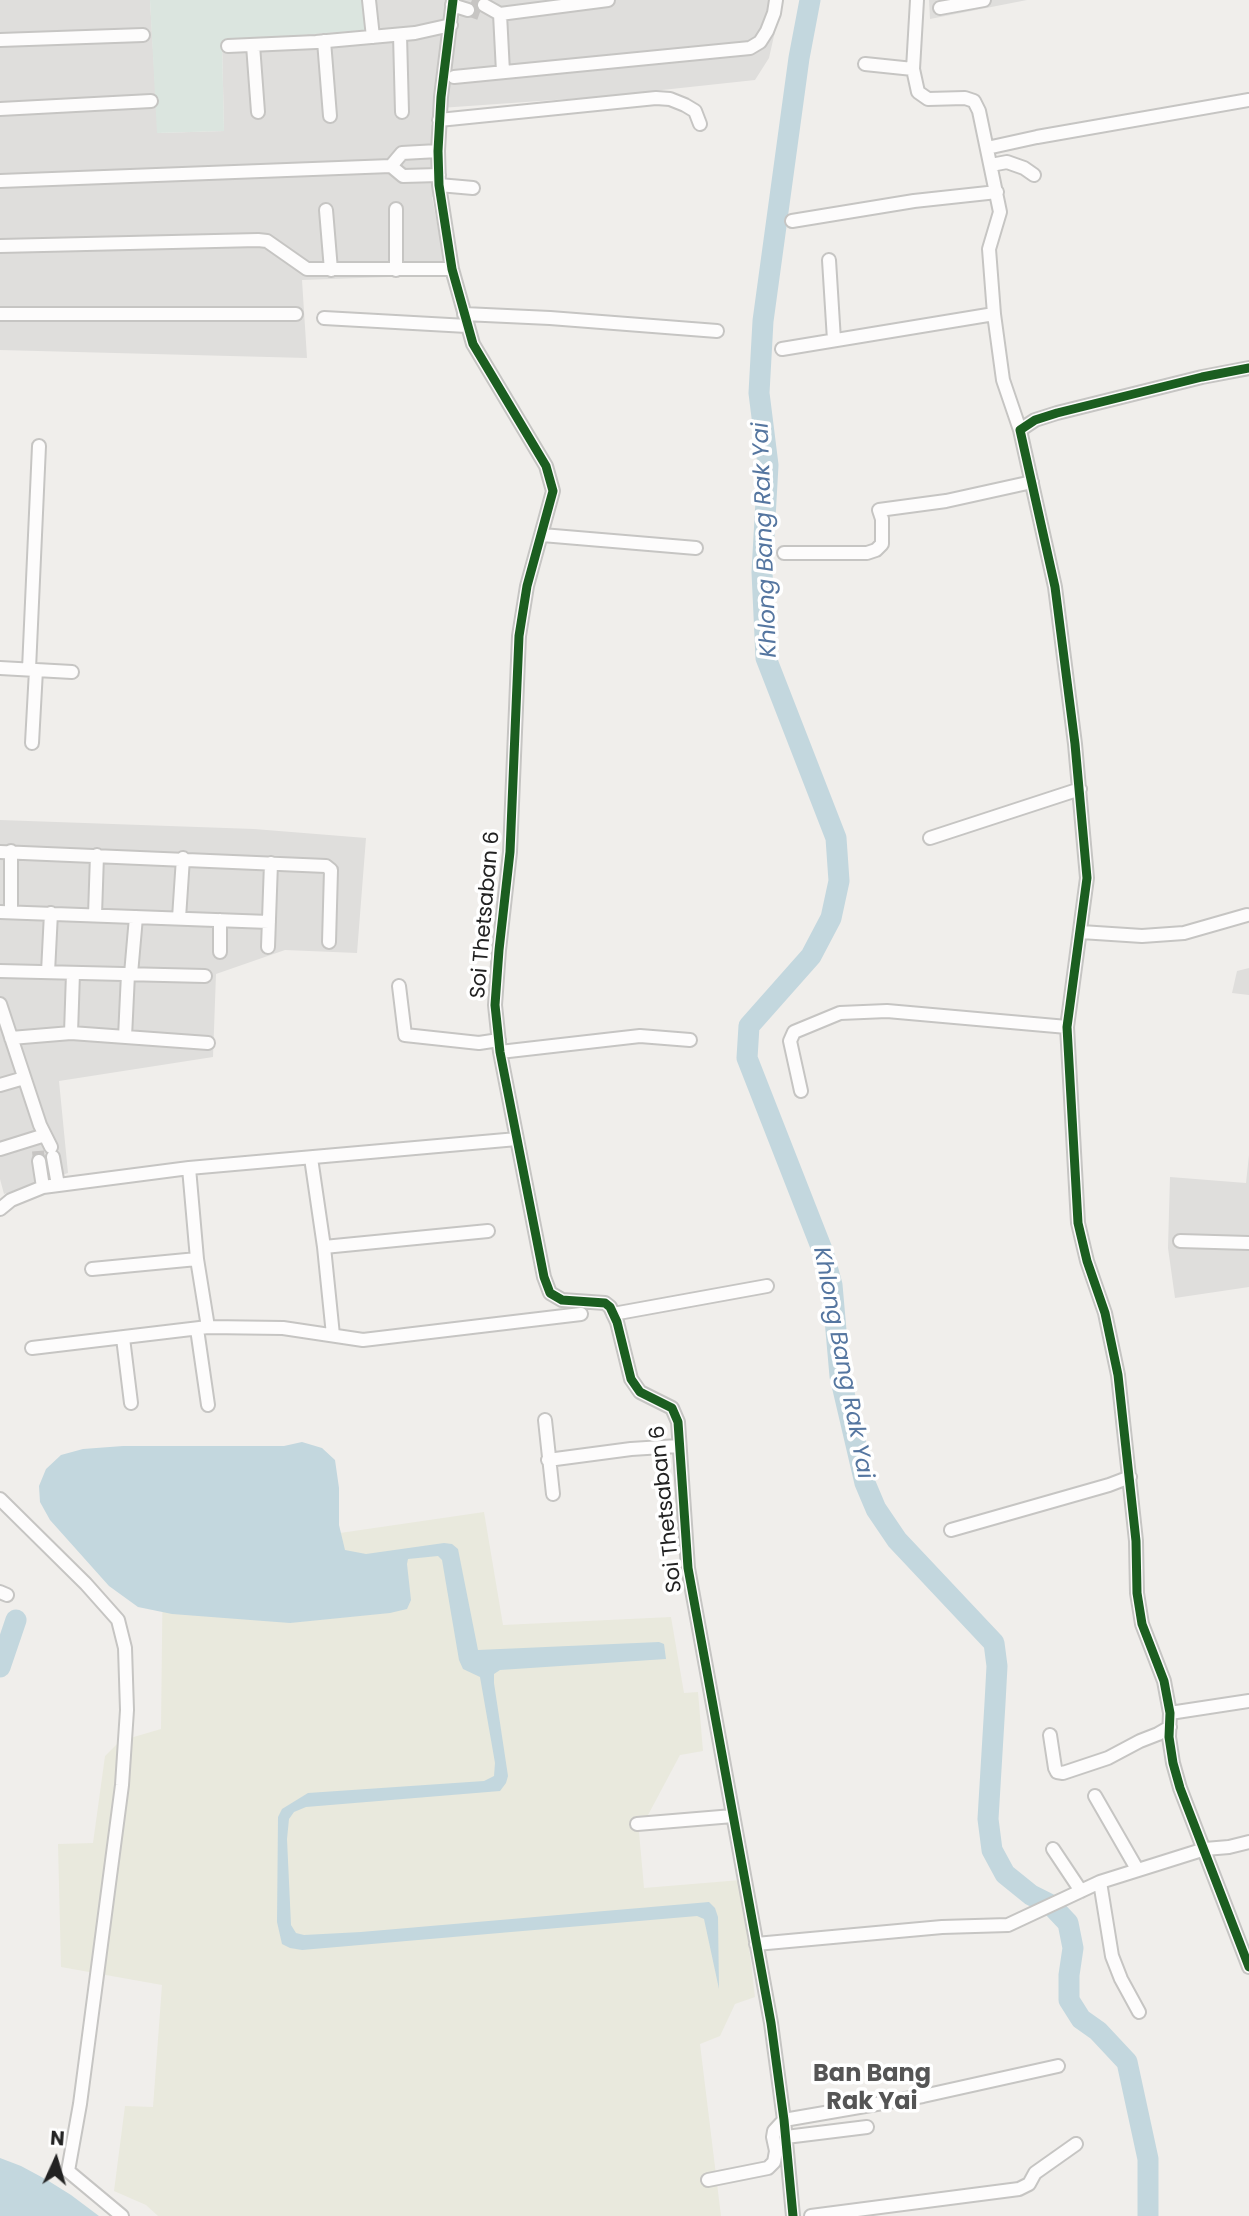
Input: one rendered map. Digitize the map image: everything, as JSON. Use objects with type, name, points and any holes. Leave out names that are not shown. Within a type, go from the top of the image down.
[{"type":"street","points":[[369,0],[373,37]]},
{"type":"street","points":[[503,72],[490,12],[608,0]]},
{"type":"street","points":[[454,78],[750,48],[761,42],[767,31],[775,13],[776,0]]},
{"type":"street","points":[[917,0],[913,69],[918,92],[928,99],[965,98],[974,101],[979,111],[1000,212],[989,249],[1003,380],[1020,430],[1055,587],[1080,789],[1087,878],[1067,1027],[1078,1223],[1087,1261],[1105,1312],[1118,1375],[1130,1477],[1142,1623],[1164,1681],[1170,1713],[1173,1763],[1180,1788],[1249,1967]]},
{"type":"street","points":[[940,8],[984,0]]},
{"type":"street","points":[[453,2],[468,10]]},
{"type":"street","name":"Soi Thetsaban 6","points":[[453,2],[439,120],[438,151],[439,180],[452,269],[465,320],[482,362],[549,475],[553,491],[553,499],[527,586],[519,636],[510,852],[495,1005],[499,1046],[544,1277],[550,1293],[562,1300],[605,1303],[613,1314],[631,1378],[640,1392],[672,1408],[678,1422],[688,1568],[771,2023],[793,2216]]},
{"type":"street","points":[[228,46],[373,37],[451,25]]},
{"type":"street","points":[[0,40],[143,34]]},
{"type":"street","points":[[400,34],[402,112]]},
{"type":"street","points":[[324,41],[330,116]]},
{"type":"street","points":[[253,45],[258,112]]},
{"type":"street","points":[[865,64],[913,69]]},
{"type":"street","points":[[439,120],[656,98],[670,99],[685,105],[695,111],[700,124]]},
{"type":"street","points":[[987,148],[1249,100]]},
{"type":"street","points":[[0,109],[151,101]]},
{"type":"street","points":[[391,166],[402,153],[438,151]]},
{"type":"street","points":[[991,165],[1007,162],[1034,175]]},
{"type":"street","points":[[0,181],[391,166],[403,176],[439,180],[473,188]]},
{"type":"street","points":[[792,221],[914,201],[997,192]]},
{"type":"street","points":[[396,209],[396,270]]},
{"type":"street","points":[[326,210],[331,270]]},
{"type":"street","points":[[0,246],[258,240],[267,241],[307,269],[452,269]]},
{"type":"street","points":[[828,260],[834,340]]},
{"type":"street","points":[[0,314],[296,314]]},
{"type":"street","points":[[782,349],[994,314]]},
{"type":"street","points":[[324,318],[550,318],[717,331]]},
{"type":"street","points":[[1020,430],[1035,420],[1058,413],[1249,368]]},
{"type":"street","points":[[33,743],[39,446]]},
{"type":"street","points":[[784,553],[876,550],[882,544],[882,519],[879,510],[946,501],[1032,482]]},
{"type":"street","points":[[542,536],[696,548]]},
{"type":"street","points":[[0,668],[72,672]]},
{"type":"street","points":[[930,838],[1080,789]]},
{"type":"street","points":[[269,922],[5,912],[6,851],[329,867],[329,942]]},
{"type":"street","points":[[95,915],[97,855]]},
{"type":"street","points":[[179,918],[183,858]]},
{"type":"street","points":[[268,947],[271,863]]},
{"type":"street","points":[[48,972],[51,913]]},
{"type":"street","points":[[1081,932],[1142,936],[1184,933],[1247,915]]},
{"type":"street","points":[[125,1037],[136,917]]},
{"type":"street","points":[[220,920],[220,952]]},
{"type":"street","points":[[0,971],[205,976]]},
{"type":"street","points":[[71,1034],[73,973]]},
{"type":"street","points":[[399,986],[405,1035],[499,1046],[640,1035],[691,1040]]},
{"type":"street","points":[[0,1004],[3,1022],[11,1038],[58,1185]]},
{"type":"street","points":[[801,1091],[790,1041],[794,1032],[840,1013],[887,1011],[1067,1027]]},
{"type":"street","points":[[11,1038],[71,1034],[208,1043]]},
{"type":"street","points":[[0,1085],[24,1078]]},
{"type":"street","points":[[0,1209],[10,1200],[43,1187],[189,1168],[517,1139]]},
{"type":"street","points":[[0,1149],[44,1145]]},
{"type":"street","points":[[43,1187],[44,1145]]},
{"type":"street","points":[[311,1158],[333,1335]]},
{"type":"street","points":[[189,1168],[208,1405]]},
{"type":"street","points":[[324,1247],[488,1231]]},
{"type":"street","points":[[1180,1241],[1249,1243]]},
{"type":"street","points":[[92,1269],[197,1259]]},
{"type":"street","points":[[613,1314],[767,1286]]},
{"type":"street","points":[[32,1348],[202,1328],[283,1328],[363,1340],[581,1314]]},
{"type":"street","points":[[123,1338],[131,1403]]},
{"type":"street","points":[[545,1420],[553,1494]]},
{"type":"street","points":[[548,1460],[678,1446]]},
{"type":"street","points":[[951,1530],[1130,1477]]},
{"type":"street","points":[[0,1499],[86,1584],[117,1620],[125,1648],[127,1710],[122,1785],[80,2104],[68,2171],[122,2216]]},
{"type":"street","points":[[1170,1713],[1249,1701]]},
{"type":"street","points":[[1050,1735],[1055,1768],[1063,1773],[1108,1758],[1170,1727]]},
{"type":"street","points":[[1095,1796],[1137,1870]]},
{"type":"street","points":[[637,1824],[733,1816]]},
{"type":"street","points":[[756,1944],[942,1927],[1008,1925],[1100,1882],[1205,1849],[1249,1842]]},
{"type":"street","points":[[1053,1849],[1081,1891]]},
{"type":"street","points":[[1100,1882],[1112,1956],[1139,2012]]},
{"type":"street","points":[[708,2180],[768,2168],[774,2162],[776,2151],[774,2131],[784,2120],[923,2096],[1058,2066]]},
{"type":"street","points":[[786,2137],[866,2127]]},
{"type":"street","points":[[811,2216],[1019,2189],[1029,2184],[1035,2173],[1076,2144]]},
{"type":"shaded area","points":[[0,0],[150,0],[158,133],[224,131],[222,40],[366,30],[362,0],[446,0],[431,125],[439,125],[441,196],[432,197],[447,275],[302,280],[307,358],[0,350]]},
{"type":"shaded area","points":[[150,0],[362,0],[367,30],[222,41],[224,131],[157,133]]},
{"type":"shaded area","points":[[463,0],[782,0],[769,58],[755,80],[597,97],[440,108]]},
{"type":"shaded area","points":[[929,0],[1027,0],[930,19]]},
{"type":"shaded area","points":[[0,820],[254,829],[366,838],[357,953],[285,950],[216,974],[213,1057],[59,1081],[68,1173],[4,1194],[0,1179]]},
{"type":"shaded area","points":[[1249,968],[1249,995],[1232,993],[1237,971]]},
{"type":"shaded area","points":[[1249,1155],[1249,1287],[1175,1298],[1168,1248],[1170,1177],[1246,1183]]},
{"type":"shaded area","points":[[302,1442],[322,1448],[335,1460],[339,1488],[339,1525],[345,1550],[366,1554],[444,1543],[452,1544],[458,1549],[478,1650],[659,1642],[664,1644],[666,1659],[500,1670],[494,1674],[508,1776],[500,1791],[306,1807],[294,1812],[289,1819],[287,1839],[291,1925],[296,1933],[304,1935],[361,1932],[709,1902],[718,1917],[719,1989],[704,1919],[697,1916],[302,1950],[282,1944],[277,1922],[278,1817],[282,1809],[308,1793],[484,1781],[494,1776],[495,1763],[480,1677],[463,1669],[459,1660],[442,1560],[438,1556],[408,1559],[411,1600],[407,1609],[390,1613],[290,1623],[172,1614],[138,1607],[109,1586],[50,1520],[40,1502],[39,1486],[46,1469],[61,1455],[83,1449],[123,1446],[284,1446]]},
{"type":"shaded area","points":[[484,1512],[503,1625],[671,1617],[684,1693],[698,1692],[703,1751],[680,1755],[639,1832],[644,1888],[741,1880],[755,1997],[735,2004],[720,2036],[700,2044],[721,2216],[158,2216],[146,2205],[114,2191],[125,2106],[153,2107],[162,1985],[61,1967],[58,1844],[93,1843],[105,1756],[120,1741],[161,1729],[163,1553],[244,1547]]},
{"type":"shaded area","points":[[0,2158],[47,2180],[99,2216],[0,2216]]},
{"type":"waterway","name":"Khlong Bang Rak Yai","points":[[810,0],[799,58],[763,321],[759,393],[768,465],[762,572],[766,658],[836,838],[839,881],[831,918],[811,956],[749,1026],[747,1058],[823,1252],[832,1285],[840,1376],[865,1483],[876,1509],[897,1540],[994,1643],[997,1666],[988,1819],[992,1850],[1005,1874],[1031,1895],[1051,1905],[1068,1923],[1073,1948],[1069,2000],[1081,2019],[1098,2031],[1127,2062],[1148,2159],[1148,2216]]},
{"type":"waterway","points":[[0,1667],[16,1620]]},
{"type":"tunnel","points":[[472,0],[484,5]]},
{"type":"tunnel","points":[[468,10],[482,15]]},
{"type":"tunnel","points":[[38,1151],[39,1161]]},
{"type":"cycle path","points":[[453,0],[441,97],[438,151],[439,185],[452,269],[473,344],[546,466],[553,491],[527,586],[519,636],[510,852],[495,1005],[500,1052],[544,1277],[550,1293],[562,1300],[605,1303],[610,1307],[617,1322],[631,1379],[640,1392],[672,1408],[678,1422],[688,1568],[771,2023],[793,2216]]},
{"type":"cycle path","points":[[1249,368],[1057,413],[1035,420],[1020,430],[1055,587],[1075,744],[1087,878],[1067,1027],[1078,1223],[1087,1261],[1105,1313],[1118,1375],[1136,1541],[1137,1593],[1142,1624],[1164,1681],[1170,1713],[1169,1737],[1173,1763],[1180,1788],[1249,1967]]},
{"type":"district","name":"Ban Bang Rak Yai","points":[[872,2089]]}]
